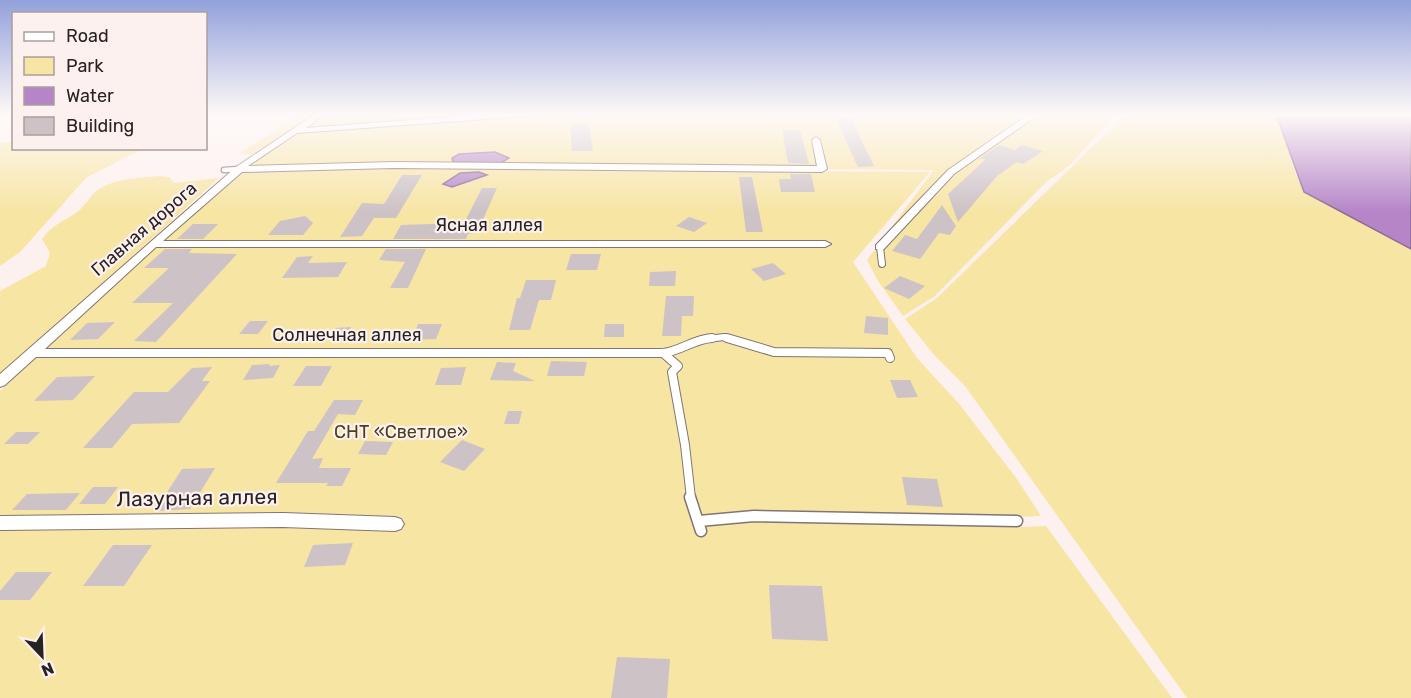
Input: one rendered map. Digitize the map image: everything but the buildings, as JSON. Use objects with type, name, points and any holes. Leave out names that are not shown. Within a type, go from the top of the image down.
[{"type":"street","name":"Главная дорога","points":[[0,382],[239,169],[274,147]]},
{"type":"street","points":[[239,169],[393,165],[822,169],[817,147]]},
{"type":"street","points":[[880,247],[951,172],[988,147]]},
{"type":"street","name":"Ясная аллея","points":[[153,244],[825,244]]},
{"type":"street","name":"Солнечная аллея","points":[[32,353],[663,353]]},
{"type":"street","name":"Лазурная аллея","points":[[0,523],[283,520],[394,524]]},
{"type":"lane","points":[[224,170],[239,169]]},
{"type":"lane","points":[[880,247],[882,264]]},
{"type":"lane","points":[[663,353],[678,351],[700,339],[724,337],[774,352],[888,353],[890,358]]},
{"type":"lane","points":[[663,353],[678,366],[672,372],[685,445],[689,493],[701,531]]},
{"type":"lane","points":[[699,521],[754,516],[1017,521]]},
{"type":"green space","points":[[0,147],[12,147],[12,150],[141,150],[87,177],[20,252],[0,266]]},
{"type":"green space","points":[[250,147],[264,147],[250,155],[240,153]]},
{"type":"green space","name":"СНТ «Светлое»","points":[[270,147],[1087,147],[1070,165],[1045,183],[935,296],[903,316],[878,281],[867,260],[934,170],[449,166],[930,172],[853,262],[917,358],[960,405],[1017,479],[1041,516],[1015,517],[1022,527],[1046,526],[1172,698],[0,698],[0,391],[245,164]]},
{"type":"green space","points":[[1093,147],[1287,147],[1298,178],[1309,193],[1411,249],[1411,698],[1187,698],[965,386],[935,356],[905,319],[937,298]]},
{"type":"green space","points":[[169,177],[174,183],[219,178],[0,376],[0,291],[46,266],[50,253],[42,239],[53,227],[79,211],[95,192],[118,181]]},
{"type":"water","points":[[1288,147],[1411,147],[1411,249],[1304,192]]},
{"type":"water","points":[[495,152],[509,158],[501,163],[453,162],[452,158],[459,154]]},
{"type":"water","points":[[479,172],[487,175],[452,187],[443,184],[460,173]]}]
